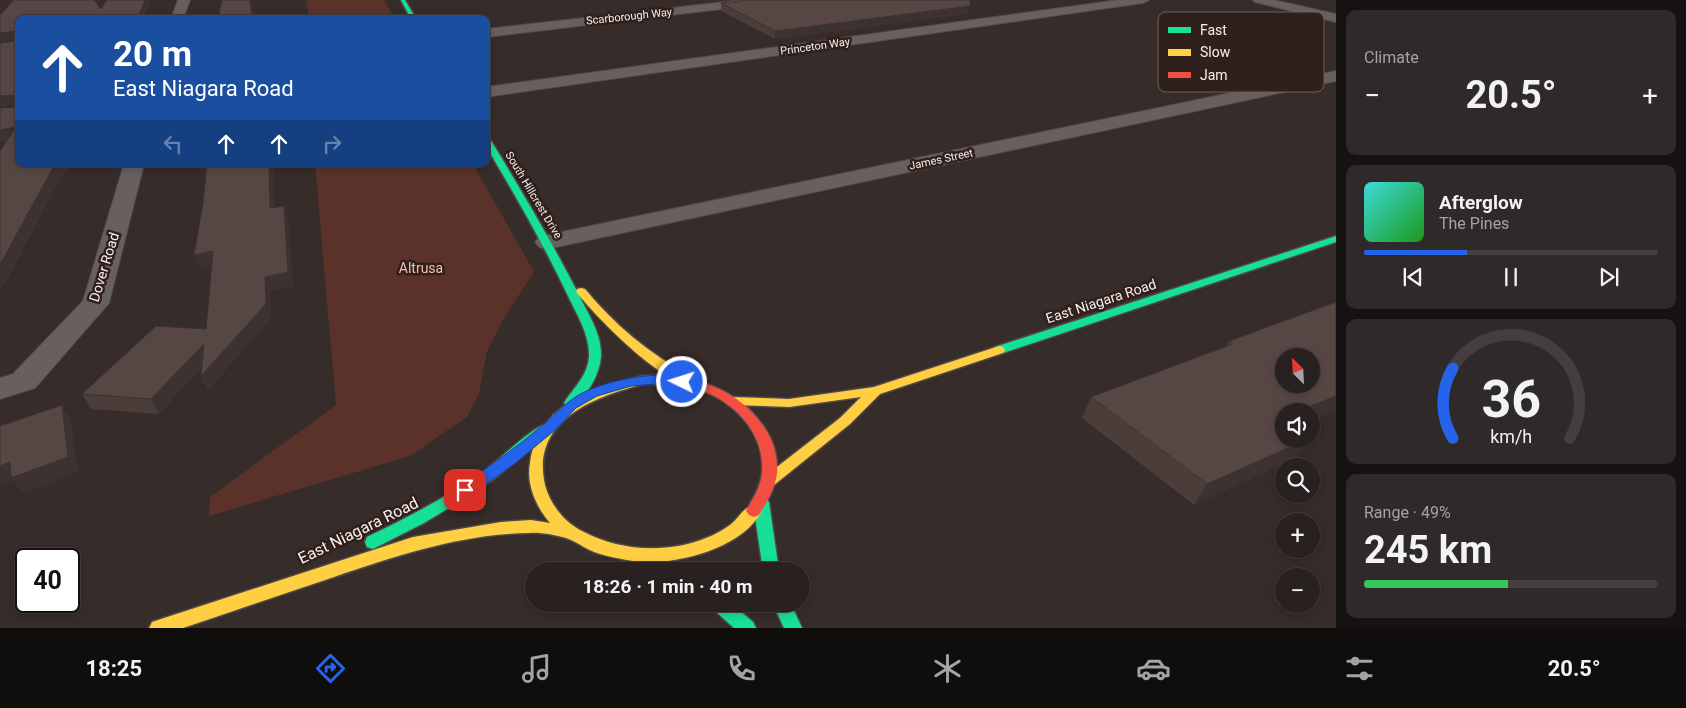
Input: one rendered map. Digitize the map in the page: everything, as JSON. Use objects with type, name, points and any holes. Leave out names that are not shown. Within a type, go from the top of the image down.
[{"type":"street","points":[[178,15],[184,0]]},
{"type":"street","points":[[403,0],[412,15]]},
{"type":"street","name":"Scarborough Way","points":[[490,33],[773,0]]},
{"type":"street","name":"Princeton Way","points":[[490,91],[1143,0]]},
{"type":"street","points":[[1259,0],[1310,12]]},
{"type":"street","name":"James Street","points":[[547,242],[1260,92]]},
{"type":"street","name":"South Hillcrest Drive","points":[[490,146],[560,264],[584,318],[595,354],[592,376],[583,391],[562,413]]},
{"type":"street","name":"Dover Road","points":[[0,389],[24,382],[96,303],[133,167]]},
{"type":"street","name":"East Niagara Road","points":[[732,401],[789,402],[875,391],[1336,239]]},
{"type":"street","name":"South Hillcrest Drive","points":[[560,264],[598,313],[646,356],[662,367],[706,388]]},
{"type":"street","points":[[669,380],[706,388],[732,401],[757,423],[766,441],[771,461],[770,482],[761,502],[744,522],[713,543],[690,551],[673,554],[639,555],[621,553],[603,548],[572,533],[548,509],[540,495],[535,466],[542,439],[550,426],[562,413],[593,393],[630,382],[669,380]]},
{"type":"street","name":"East Niagara Road","points":[[770,482],[845,421],[875,391]]},
{"type":"street","name":"East Niagara Road","points":[[275,590],[404,528],[455,498],[508,461],[550,426]]},
{"type":"street","points":[[761,502],[770,562]]},
{"type":"street","name":"East Niagara Road","points":[[158,628],[413,544],[471,532],[531,526],[572,533]]},
{"type":"street","points":[[639,555],[654,562]]},
{"type":"street","points":[[729,612],[748,628]]},
{"type":"street","points":[[786,612],[793,628]]},
{"type":"green space","points":[[306,0],[384,0],[393,15],[309,15]]},
{"type":"green space","name":"Altrusa","points":[[315,167],[475,167],[534,272],[504,318],[487,351],[479,393],[467,417],[410,456],[209,516],[210,497],[336,405]]},
{"type":"building","points":[[14,0],[94,0],[101,9],[107,0],[145,0],[139,15],[15,15],[15,31],[0,33],[0,15]]},
{"type":"building","points":[[222,0],[250,0],[252,15],[219,15]]},
{"type":"building","points":[[749,0],[970,0],[970,6],[775,31],[721,3]]},
{"type":"building","points":[[15,41],[15,95],[0,96],[0,43]]},
{"type":"building","points":[[15,107],[15,127],[0,130],[0,108]]},
{"type":"building","points":[[15,128],[15,167],[53,167],[0,265],[0,151]]},
{"type":"building","points":[[207,167],[269,167],[270,208],[284,206],[288,272],[265,277],[266,304],[201,376],[204,344],[151,399],[82,394],[156,326],[206,329],[213,251],[194,255]]},
{"type":"building","points":[[1336,302],[1336,396],[1319,403],[1275,403],[1275,448],[1288,448],[1207,484],[1091,397],[1233,344],[1229,341]]},
{"type":"building","points":[[62,405],[68,457],[11,478],[10,462],[0,466],[0,426]]},
{"type":"traffic: fast","points":[[403,0],[412,15]]},
{"type":"traffic: fast","points":[[490,146],[556,261],[594,342],[593,370],[584,387],[571,403]]},
{"type":"traffic: fast","points":[[999,350],[1336,239]]},
{"type":"traffic: fast","points":[[373,542],[403,527],[476,484],[548,428]]},
{"type":"traffic: fast","points":[[761,502],[770,562]]},
{"type":"traffic: fast","points":[[729,612],[747,628]]},
{"type":"traffic: fast","points":[[786,612],[793,628]]},
{"type":"traffic: slow","points":[[581,291],[628,341],[655,361],[685,378]]},
{"type":"traffic: slow","points":[[732,401],[789,403],[875,391],[999,350]]},
{"type":"traffic: slow","points":[[643,380],[607,390],[572,406],[546,432],[539,449],[536,475],[543,500],[554,517],[574,535],[598,547],[626,554],[655,555],[684,552],[712,543],[735,530],[754,511]]},
{"type":"traffic: slow","points":[[769,481],[845,421],[875,391]]},
{"type":"traffic: slow","points":[[158,628],[413,544],[501,528],[531,526],[572,533]]},
{"type":"traffic: jam","points":[[643,380],[674,381],[704,387],[740,407],[754,421],[764,437],[769,455],[770,473],[765,492],[754,511]]},
{"type":"route","points":[[465,490],[508,461],[572,405],[593,393],[617,384],[643,380],[682,382]]}]
